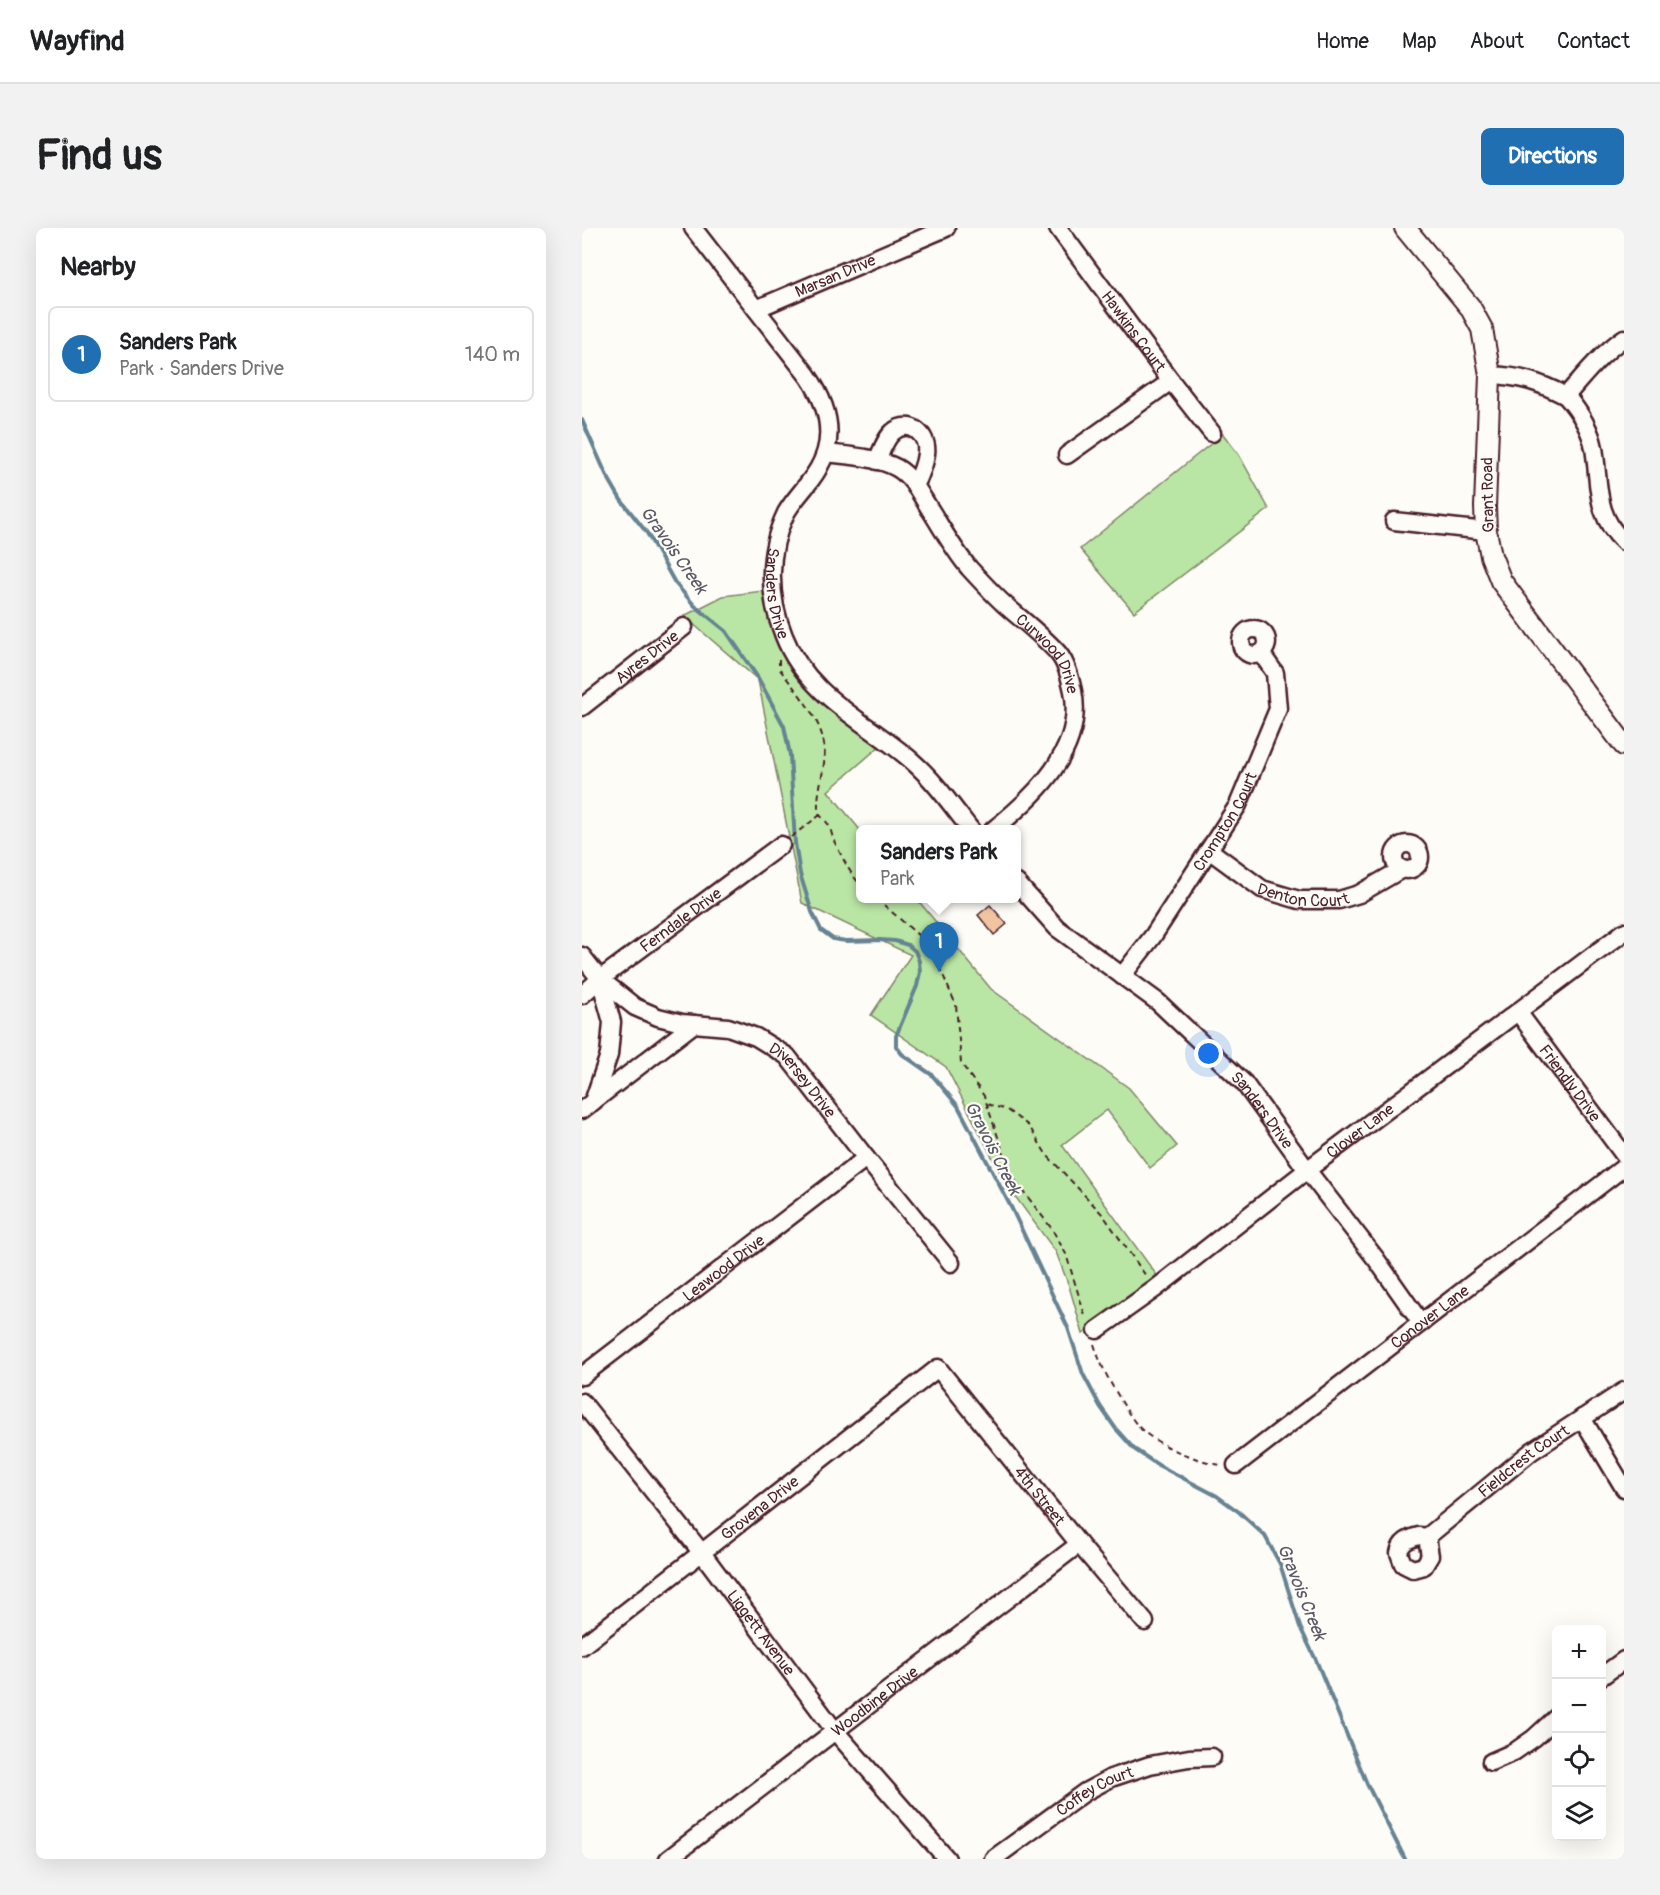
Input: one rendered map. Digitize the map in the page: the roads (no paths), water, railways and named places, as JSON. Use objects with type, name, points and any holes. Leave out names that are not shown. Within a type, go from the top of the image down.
[{"type":"street","name":"Sanders Drive","points":[[693,228],[808,376],[823,401],[829,429],[826,453],[818,469],[787,512],[776,540],[772,572],[774,608],[787,644],[807,676],[823,693],[912,761],[933,782],[967,825]]},
{"type":"street","name":"Marsan Drive","points":[[756,309],[946,228]]},
{"type":"street","name":"Hawkins Court","points":[[1058,228],[1212,433]]},
{"type":"street","name":"Grant Road","points":[[1405,228],[1470,307],[1482,329],[1490,375],[1486,531],[1491,556],[1501,581],[1624,745]]},
{"type":"street","points":[[1566,396],[1596,361],[1610,347],[1624,338]]},
{"type":"street","points":[[1490,375],[1517,376],[1544,384],[1566,396],[1577,409],[1594,447],[1598,492],[1603,511],[1610,525],[1624,542]]},
{"type":"street","points":[[1066,455],[1171,381]]},
{"type":"street","points":[[877,461],[895,430],[909,428],[921,433],[924,437],[926,454],[915,486]]},
{"type":"street","name":"Curwood Drive","points":[[826,453],[877,461],[906,474],[964,562],[1003,603],[1059,655],[1071,680],[1074,696],[1074,724],[1061,757],[1035,794],[999,825]]},
{"type":"street","points":[[1394,521],[1486,531]]},
{"type":"street","name":"Ayres Drive","points":[[582,707],[684,627]]},
{"type":"street","name":"Crompton Court","points":[[1122,976],[1152,936],[1238,805],[1278,709],[1275,673],[1262,653]]},
{"type":"street","name":"Ferndale Drive","points":[[582,995],[600,979],[782,843]]},
{"type":"street","name":"Denton Court","points":[[1209,850],[1262,889],[1299,900],[1339,900],[1359,894],[1402,869]]},
{"type":"street","name":"Sanders Drive","points":[[1021,888],[1057,928],[1158,1002],[1244,1083],[1307,1170],[1376,1259],[1420,1323]]},
{"type":"street","name":"Clover Lane","points":[[1093,1332],[1155,1289],[1307,1170],[1624,932]]},
{"type":"street","name":"Diversey Drive","points":[[582,956],[600,979],[622,998],[645,1012],[682,1023],[728,1027],[756,1037],[787,1056],[951,1263]]},
{"type":"street","name":"Diversey Drive","points":[[587,1106],[609,1055],[612,1022],[600,979]]},
{"type":"street","name":"Friendly Drive","points":[[1518,1012],[1624,1155]]},
{"type":"street","points":[[587,1106],[694,1024]]},
{"type":"street","name":"Leawood Drive","points":[[582,1376],[866,1158]]},
{"type":"street","name":"Conover Lane","points":[[1236,1465],[1624,1167]]},
{"type":"street","name":"4th Street","points":[[938,1368],[1079,1544],[1145,1622]]},
{"type":"street","name":"Grovena Drive","points":[[582,1646],[938,1368]]},
{"type":"street","name":"Fieldcrest Court","points":[[1427,1537],[1532,1451],[1624,1391]]},
{"type":"street","name":"Liggett Avenue","points":[[582,1402],[702,1553],[835,1731],[947,1859]]},
{"type":"street","points":[[1582,1418],[1624,1488]]},
{"type":"street","name":"Woodbine Drive","points":[[668,1859],[1079,1544]]},
{"type":"street","points":[[1606,1673],[1624,1660]]},
{"type":"street","points":[[1491,1762],[1514,1752],[1552,1722]]},
{"type":"street","name":"Coffey Court","points":[[993,1859],[1085,1792],[1111,1778],[1150,1765],[1189,1758],[1212,1757]]},
{"type":"waterway","name":"Gravois Creek","points":[[582,420],[606,474],[621,500],[647,533],[675,583],[695,606],[726,631],[758,678],[784,726],[790,755],[795,843],[800,874],[812,912],[821,930],[833,939],[895,941],[908,945],[915,951],[920,972],[917,986],[896,1036],[896,1046],[902,1054],[932,1075],[958,1106],[1012,1209],[1068,1328],[1083,1374],[1100,1406],[1116,1429],[1134,1449],[1158,1465],[1217,1496],[1265,1536],[1280,1564],[1300,1627],[1367,1784],[1405,1859]]},
{"type":"place","name":"Sanders Park","points":[[939,972]]}]
